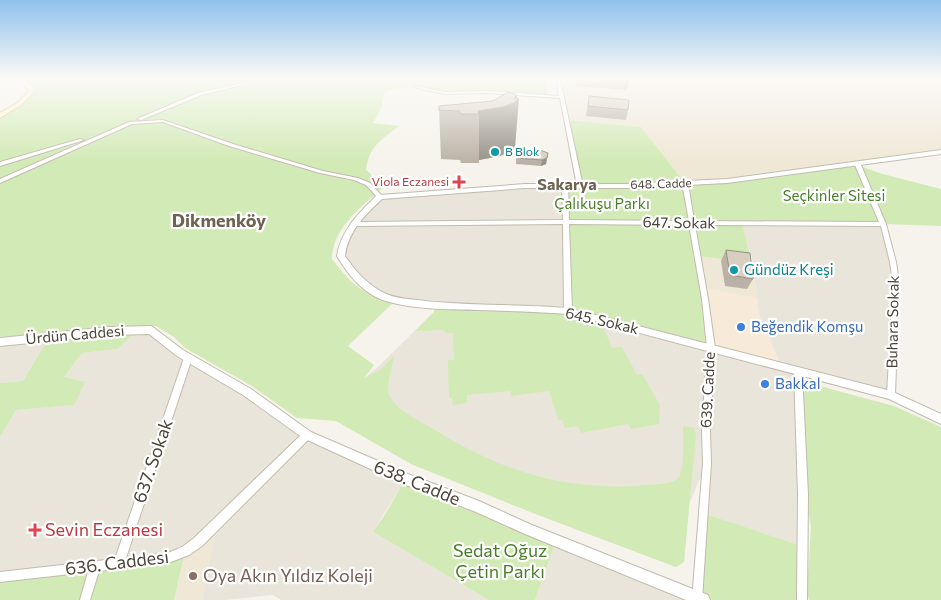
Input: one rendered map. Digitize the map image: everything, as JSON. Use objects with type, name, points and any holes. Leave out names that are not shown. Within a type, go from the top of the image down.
[{"type":"main road","points":[[0,116],[14,107]]},
{"type":"street","points":[[0,181],[169,107]]},
{"type":"street","points":[[564,107],[580,186]]},
{"type":"street","points":[[163,121],[160,114],[164,109]]},
{"type":"street","points":[[0,164],[90,138],[131,123],[163,121],[322,172],[356,179],[368,184],[380,197]]},
{"type":"street","name":"648. Cadde","points":[[380,197],[503,187],[727,181],[941,152]]},
{"type":"street","name":"Buhara Sokak","points":[[858,164],[883,224],[896,282],[891,396]]},
{"type":"street","name":"639. Cadde","points":[[685,183],[705,299],[711,348],[699,599]]},
{"type":"street","points":[[565,186],[568,222],[568,311]]},
{"type":"street","name":"645. Sokak","points":[[380,197],[355,224],[344,242],[342,258],[367,287],[382,296],[418,304],[568,311],[891,396],[941,419]]},
{"type":"street","name":"647. Sokak","points":[[355,224],[568,222],[883,224]]},
{"type":"street","name":"Ürdün Caddesi","points":[[0,342],[110,331],[151,330]]},
{"type":"street","name":"638. Cadde","points":[[151,330],[188,358],[247,392],[307,435],[405,479],[479,507],[528,530],[699,599]]},
{"type":"street","name":"637. Sokak","points":[[119,564],[188,358]]},
{"type":"street","points":[[798,371],[803,495],[802,600]]},
{"type":"street","name":"636. Caddesi","points":[[0,577],[168,558],[192,547],[307,435]]},
{"type":"street","points":[[85,600],[95,566]]},
{"type":"shaded area","points":[[564,107],[941,107],[941,152],[727,181],[685,183],[641,127],[567,120]]},
{"type":"shaded area","points":[[565,185],[781,366],[759,315],[752,258],[741,224],[883,224],[896,283],[891,395],[799,371],[802,546],[703,513],[706,465],[689,504],[684,562],[676,567],[411,464],[363,379],[377,368],[434,312],[435,306],[382,296],[341,259],[344,242],[380,197]]},
{"type":"shaded area","points":[[697,256],[752,263],[757,298],[703,288]]},
{"type":"shaded area","points":[[703,288],[757,298],[759,315],[782,367],[711,348]]},
{"type":"shaded area","points":[[137,330],[151,330],[292,425],[405,479],[373,532],[489,600],[281,600],[273,595],[225,600],[202,600],[217,524],[185,551],[0,577],[0,437],[16,410],[73,405],[64,377],[82,353],[118,349]]},
{"type":"shaded area","points":[[49,337],[23,381],[0,383],[0,342]]},
{"type":"shaded area","name":"Oya Akın Yıldız Koleji","points":[[218,523],[202,600],[174,600],[185,551]]},
{"type":"shaded area","points":[[556,541],[698,600],[535,600]]},
{"type":"green space","points":[[15,107],[381,107],[373,123],[399,126],[373,149],[366,170],[371,174],[374,185],[385,186],[359,209],[343,227],[333,248],[332,259],[358,287],[373,296],[393,303],[348,346],[374,365],[364,378],[379,371],[394,356],[389,393],[393,402],[408,414],[480,455],[533,475],[560,481],[616,487],[671,482],[678,478],[682,468],[683,426],[694,428],[696,435],[684,562],[676,567],[411,464],[336,421],[297,418],[252,386],[185,348],[174,337],[156,326],[118,327],[0,337],[0,117]]},
{"type":"green space","points":[[567,120],[641,127],[685,183],[727,181],[858,165],[879,173],[941,189],[941,226],[742,224],[752,263],[698,256],[711,348],[600,320],[612,348],[622,347],[637,375],[642,374],[660,405],[659,424],[631,429],[628,424],[581,433],[578,426],[565,428],[562,420],[558,420],[549,391],[511,396],[510,391],[467,395],[467,403],[453,405],[452,398],[449,398],[448,360],[454,360],[453,333],[445,333],[444,330],[415,331],[434,312],[435,305],[568,311],[565,185],[580,186]]},
{"type":"green space","points":[[137,330],[118,349],[82,353],[64,377],[85,382],[74,405],[16,410],[0,437],[0,383],[23,381],[49,337]]},
{"type":"green space","points":[[801,381],[894,406],[941,427],[941,600],[809,600],[807,592],[811,527],[806,497]]},
{"type":"green space","name":"Sedat Oğuz Çetin Parkı","points":[[405,479],[556,541],[535,600],[489,600],[373,532]]},
{"type":"green space","points":[[703,513],[802,546],[802,600],[703,600],[697,598]]},
{"type":"green space","points":[[185,551],[174,600],[0,600],[0,577]]},
{"type":"building","points":[[439,107],[503,107],[478,111],[479,114],[461,114],[459,111],[439,110]]},
{"type":"building","points":[[598,107],[628,107],[628,110]]},
{"type":"building","points":[[540,150],[548,153],[547,158],[542,160],[516,158]]},
{"type":"building","points":[[726,250],[750,253],[753,279],[730,275]]},
{"type":"place","name":"B Blok","points":[[495,152]]},
{"type":"place","name":"Viola Eczanesi","points":[[459,182]]},
{"type":"place","name":"Gündüz Kreşi","points":[[734,270]]},
{"type":"place","name":"Beğendik Komşu","points":[[741,327]]},
{"type":"place","name":"Bakkal","points":[[765,384]]},
{"type":"place","name":"Sevin Eczanesi","points":[[35,530]]},
{"type":"place","name":"Oya Akın Yıldız Koleji","points":[[193,576]]},
{"type":"district","name":"Sakarya","points":[[567,184]]},
{"type":"district","name":"Dikmenköy","points":[[219,221]]},
{"type":"park label","name":"Seçkinler Sitesi","points":[[834,196]]},
{"type":"park label","name":"Çalıkuşu Parkı","points":[[602,204]]}]
